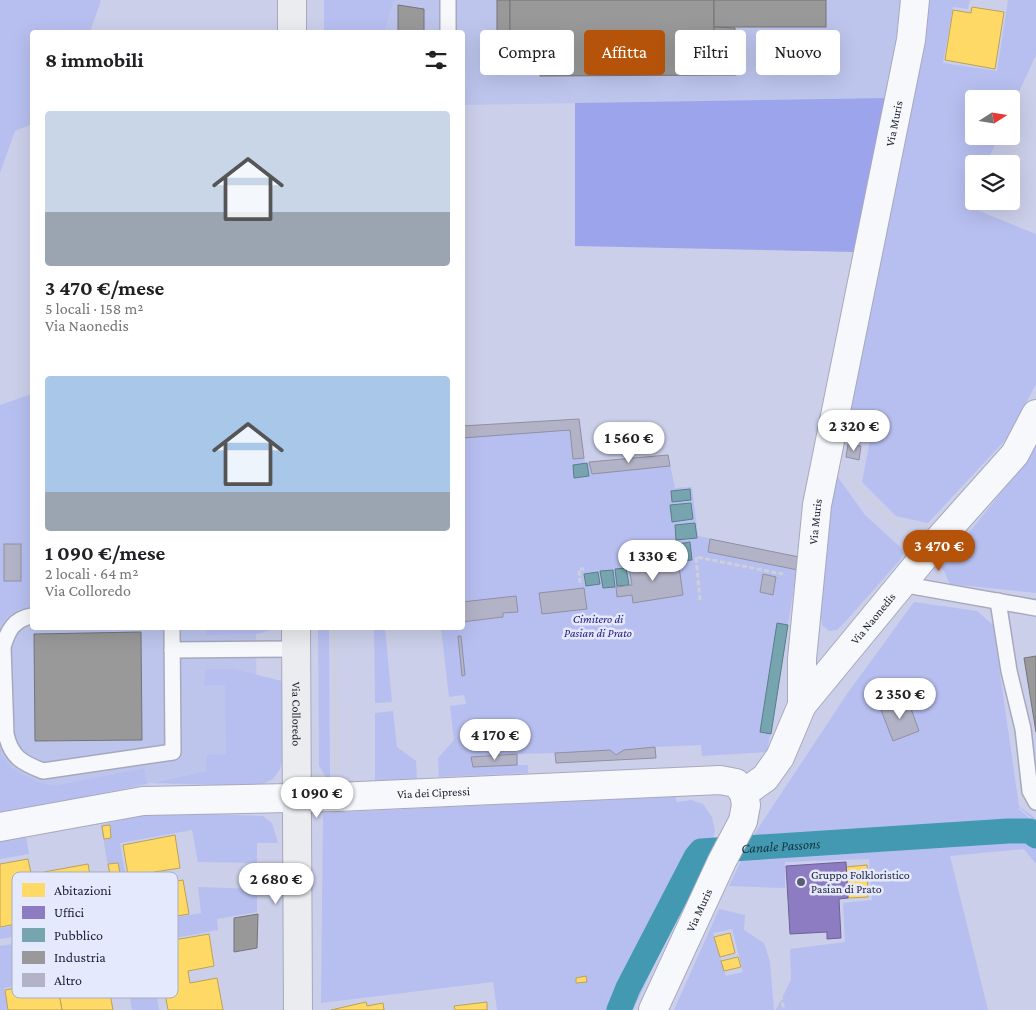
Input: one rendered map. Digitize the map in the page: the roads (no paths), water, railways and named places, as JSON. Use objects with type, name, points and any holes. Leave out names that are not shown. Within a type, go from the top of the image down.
[{"type":"main road","points":[[292,0],[292,30]]},
{"type":"main road","name":"Via Colloredo","points":[[296,638],[298,1010]]},
{"type":"street","name":"Via Muris","points":[[652,1010],[742,822],[746,805],[744,793],[765,778],[780,757],[802,705],[802,659],[817,506],[911,40],[915,0]]},
{"type":"street","name":"Via Naonedis","points":[[802,705],[933,546],[1015,454],[1036,414]]},
{"type":"street","name":"Via dei Cipressi","points":[[0,827],[142,801],[296,799],[720,780],[736,783],[744,793]]},
{"type":"lane","points":[[448,0],[448,30]]},
{"type":"lane","points":[[901,584],[1036,608]]},
{"type":"lane","points":[[998,602],[1009,671],[1023,729],[1030,791],[1036,802]]},
{"type":"lane","points":[[30,616],[15,623],[7,633],[3,647],[6,734],[9,748],[18,758],[30,766],[43,771],[173,752],[172,630]]},
{"type":"lane","points":[[172,650],[296,638]]},
{"type":"waterway","name":"Canale Passons","points":[[619,1010],[628,988],[696,857],[701,851],[1008,831],[1030,831],[1036,836]]},
{"type":"place","name":"Gruppo Folkloristico Pasian di Prato","points":[[801,882]]},
{"type":"park label","name":"Cimitero di Pasian di Prato","points":[[598,626]]}]
